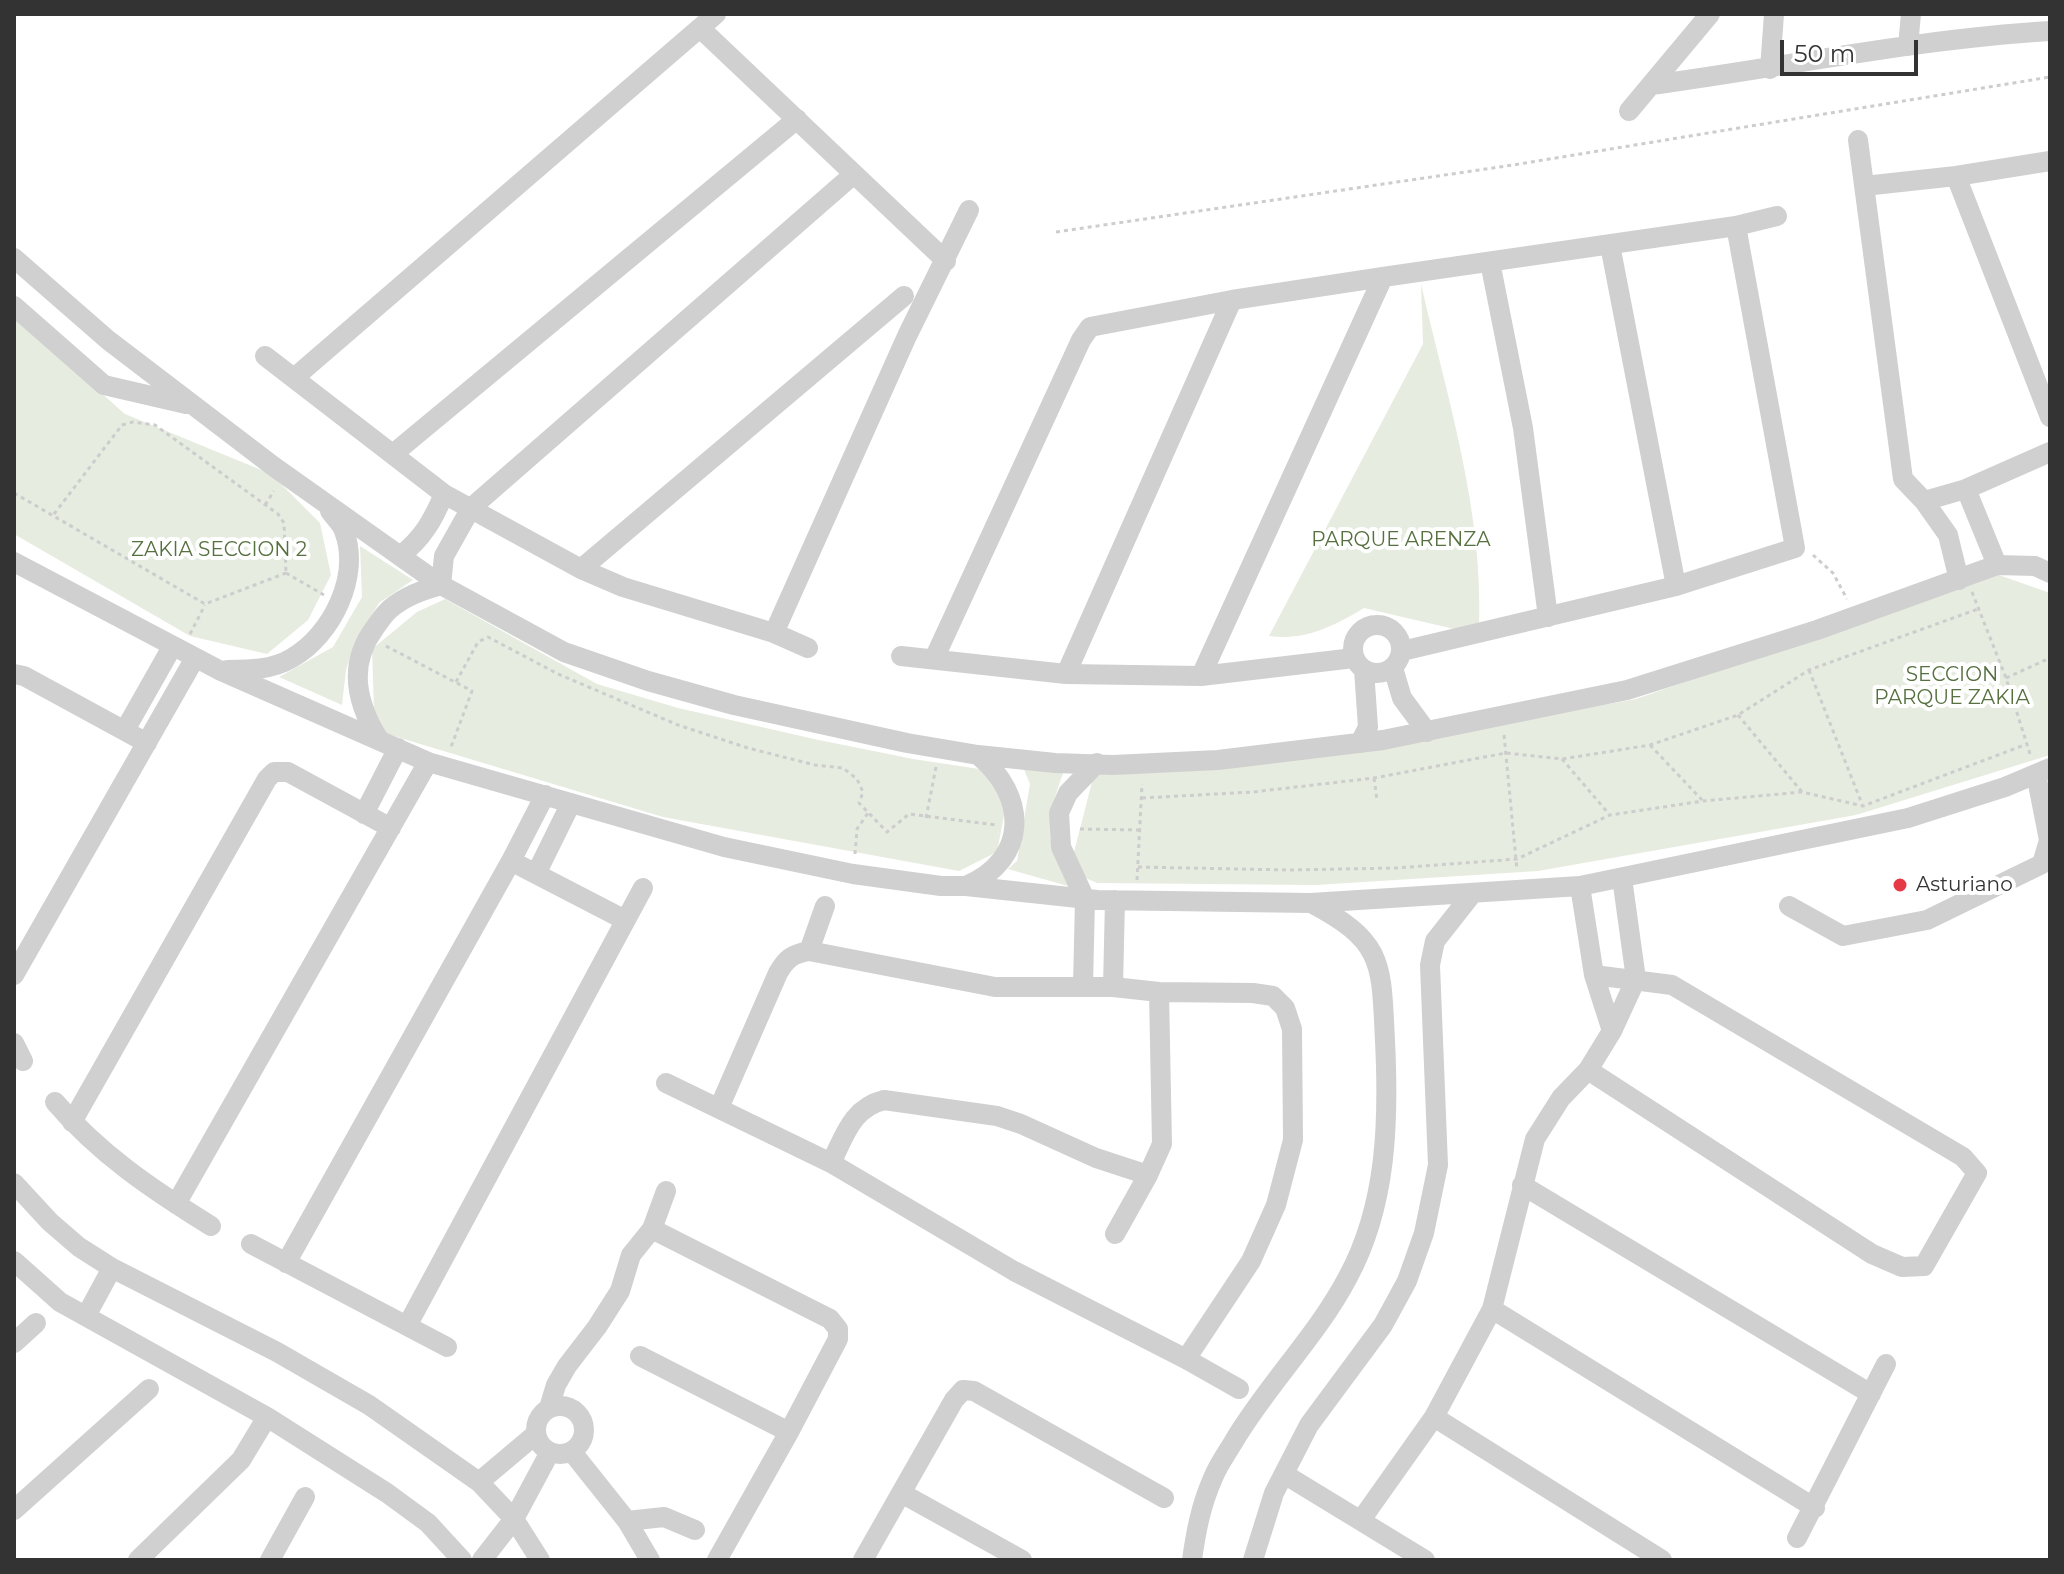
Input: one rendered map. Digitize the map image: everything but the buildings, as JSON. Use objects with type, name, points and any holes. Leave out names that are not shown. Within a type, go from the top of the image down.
[{"type":"street","points":[[294,378],[716,14]]},
{"type":"street","points":[[1629,111],[1710,14]]},
{"type":"street","points":[[1770,69],[1774,14]]},
{"type":"street","points":[[1908,46],[1911,14]]},
{"type":"street","points":[[1651,85],[2044,26]]},
{"type":"street","points":[[700,28],[946,261]]},
{"type":"street","points":[[393,454],[797,119]]},
{"type":"street","points":[[1858,140],[1903,479],[1924,501],[1948,535],[1963,579]]},
{"type":"street","points":[[1864,186],[2050,161]]},
{"type":"street","points":[[441,585],[444,556],[471,508],[854,174]]},
{"type":"street","points":[[1956,176],[2050,417]]},
{"type":"street","points":[[774,633],[907,336],[969,210]]},
{"type":"street","points":[[934,659],[1074,354],[1090,327],[1232,300],[1736,226],[1777,216]]},
{"type":"street","points":[[901,656],[1066,674],[1201,676],[1359,664],[1374,674],[1384,673],[1397,659],[1548,617],[1676,586],[1795,548],[1736,226]]},
{"type":"street","points":[[1610,245],[1676,586]]},
{"type":"street","points":[[14,258],[108,340],[320,499],[441,585],[564,652],[648,681],[734,705],[939,749],[1055,763],[1142,763],[1218,760],[1360,743],[1627,690],[1855,617],[1997,565],[2035,566],[2050,573]]},
{"type":"street","points":[[1490,262],[1523,428],[1548,617]]},
{"type":"street","points":[[1201,676],[1383,277]]},
{"type":"street","points":[[581,569],[904,296]]},
{"type":"street","points":[[1066,674],[1232,300]]},
{"type":"street","points":[[14,306],[104,385],[194,406]]},
{"type":"street","points":[[884,312],[907,336]]},
{"type":"street","points":[[265,356],[444,494],[581,569],[623,587],[774,633],[808,648]]},
{"type":"street","points":[[1924,501],[1966,489],[2050,452]]},
{"type":"street","points":[[1966,489],[1997,565]]},
{"type":"street","points":[[400,556],[418,542],[431,525],[444,494]]},
{"type":"street","points":[[219,670],[256,670],[291,659],[321,635],[341,604],[349,567],[344,530],[320,499]]},
{"type":"street","points":[[15,564],[219,670],[428,762],[724,847],[853,874],[941,886],[1085,899],[1311,903],[1580,886],[1908,818],[2005,787],[2043,771],[2049,840],[2042,864],[1927,920],[1843,936],[1789,906]]},
{"type":"street","points":[[389,745],[365,716],[357,688],[359,659],[369,637],[388,610],[413,594],[441,585]]},
{"type":"street","points":[[1360,743],[1368,727],[1355,640],[1368,626],[1388,627],[1400,641],[1397,659],[1402,698],[1427,732]]},
{"type":"street","points":[[125,730],[172,647]]},
{"type":"street","points":[[14,975],[195,658]]},
{"type":"street","points":[[14,674],[24,676],[147,743]]},
{"type":"street","points":[[364,814],[389,745]]},
{"type":"street","points":[[966,886],[991,871],[1010,845],[1016,827],[1012,801],[1002,777],[978,755]]},
{"type":"street","points":[[176,1204],[428,762]]},
{"type":"street","points":[[1083,986],[1085,899],[1066,859],[1058,828],[1059,813],[1068,793],[1097,763]]},
{"type":"street","points":[[72,1122],[267,779],[274,772],[288,772],[391,828]]},
{"type":"street","points":[[286,1263],[545,795]]},
{"type":"street","points":[[536,874],[571,803]]},
{"type":"street","points":[[511,861],[625,920]]},
{"type":"street","points":[[1361,1520],[1434,1417],[1492,1309],[1535,1139],[1561,1098],[1588,1070],[1612,1031],[1636,979],[1622,878]]},
{"type":"street","points":[[1580,886],[1594,975],[1612,1031]]},
{"type":"street","points":[[407,1326],[643,888]]},
{"type":"street","points":[[1253,1560],[1274,1493],[1309,1425],[1383,1325],[1407,1281],[1424,1233],[1438,1165],[1430,965],[1435,941],[1472,894]]},
{"type":"street","points":[[1113,987],[1115,900]]},
{"type":"street","points":[[1192,1560],[1199,1516],[1214,1475],[1250,1414],[1306,1342],[1349,1277],[1369,1226],[1383,1170],[1387,1076],[1378,961],[1363,939],[1343,920],[1311,903]]},
{"type":"street","points":[[809,951],[825,906]]},
{"type":"street","points":[[719,1108],[784,961],[794,954],[809,951],[995,987],[1083,986],[1273,996],[1285,1008],[1292,1029],[1293,1140],[1276,1205],[1251,1261],[1186,1359]]},
{"type":"street","points":[[1588,1070],[1872,1254],[1902,1267],[1924,1266],[1977,1173],[1963,1157],[1672,985],[1594,975]]},
{"type":"street","points":[[1115,1234],[1162,1144],[1159,992]]},
{"type":"street","points":[[666,1083],[831,1163],[1014,1271],[1239,1389]]},
{"type":"street","points":[[831,1163],[860,1111],[868,1104],[884,1100],[997,1116],[1096,1158],[1148,1175]]},
{"type":"street","points":[[55,1102],[72,1122],[126,1171],[211,1226]]},
{"type":"street","points":[[14,1183],[50,1222],[79,1247],[112,1268],[277,1352],[356,1397],[479,1482],[514,1519],[540,1560]]},
{"type":"street","points":[[1522,1185],[1871,1394]]},
{"type":"street","points":[[549,1408],[564,1405],[578,1412],[585,1426],[583,1441],[572,1452],[561,1455],[541,1445],[536,1434],[538,1419],[549,1408],[556,1385],[567,1366],[620,1291],[631,1255],[652,1229],[666,1191]]},
{"type":"street","points":[[652,1229],[830,1319],[838,1329],[838,1339],[717,1560]]},
{"type":"street","points":[[251,1244],[447,1347]]},
{"type":"street","points":[[14,1261],[60,1302],[267,1417],[428,1523],[462,1560]]},
{"type":"street","points":[[86,1316],[112,1268]]},
{"type":"street","points":[[1492,1309],[1815,1508]]},
{"type":"street","points":[[14,1343],[36,1323]]},
{"type":"street","points":[[640,1356],[789,1432]]},
{"type":"street","points":[[1797,1538],[1886,1364]]},
{"type":"street","points":[[14,1510],[149,1389]]},
{"type":"street","points":[[863,1560],[954,1400],[963,1390],[974,1391],[1164,1498]]},
{"type":"street","points":[[138,1560],[241,1460],[267,1417]]},
{"type":"street","points":[[1434,1417],[1662,1560]]},
{"type":"street","points":[[479,1482],[536,1434]]},
{"type":"street","points":[[482,1560],[514,1519],[550,1452]]},
{"type":"street","points":[[572,1452],[627,1521],[650,1560]]},
{"type":"street","points":[[1284,1474],[1425,1560]]},
{"type":"street","points":[[903,1494],[1022,1560]]},
{"type":"street","points":[[270,1560],[305,1497]]},
{"type":"street","points":[[627,1521],[664,1517],[695,1530]]},
{"type":"path","points":[[1056,232],[1513,165],[2050,77]]},
{"type":"path","points":[[54,514],[122,425],[133,422],[155,425],[278,514],[284,523],[286,573]]},
{"type":"path","points":[[14,493],[205,604]]},
{"type":"path","points":[[1795,548],[1815,556],[1833,573],[1855,617]]},
{"type":"path","points":[[286,573],[341,604]]},
{"type":"path","points":[[193,628],[205,604],[286,573]]},
{"type":"path","points":[[1963,579],[2006,678],[2027,744],[2043,771]]},
{"type":"path","points":[[1142,798],[1253,792],[1374,778],[1506,753],[1562,759],[1650,745],[1738,715],[1809,670],[1978,609]]},
{"type":"path","points":[[369,637],[472,691],[454,737]]},
{"type":"path","points":[[456,682],[478,642],[488,637],[558,674],[678,725],[748,748],[815,765],[843,768],[857,779],[863,792],[859,803],[887,832],[909,814],[1016,827]]},
{"type":"path","points":[[2006,678],[2050,658]]},
{"type":"path","points":[[1809,670],[1863,806]]},
{"type":"path","points":[[1738,715],[1802,792]]},
{"type":"path","points":[[1502,716],[1517,859],[1517,890]]},
{"type":"path","points":[[1138,867],[1289,870],[1396,868],[1517,859],[1610,815],[1703,801],[1802,792],[1863,806],[2027,744]]},
{"type":"path","points":[[1650,745],[1703,801]]},
{"type":"path","points":[[926,818],[939,749]]},
{"type":"path","points":[[1562,759],[1610,815]]},
{"type":"path","points":[[1136,900],[1142,763]]},
{"type":"path","points":[[1374,778],[1377,800]]},
{"type":"path","points":[[853,874],[857,829],[868,813]]},
{"type":"path","points":[[1058,828],[1140,830]]},
{"type":"green space","name":"PARQUE ARENZA","points":[[1421,284],[1470,498],[1479,585],[1479,629],[1467,632],[1364,608],[1319,631],[1295,636],[1269,636],[1423,344]]},
{"type":"green space","name":"ZAKIA SECCION 2","points":[[14,316],[125,414],[271,474],[320,523],[331,575],[308,620],[267,654],[190,636],[14,534]]},
{"type":"green space","points":[[360,546],[413,580],[379,603],[355,642],[346,670],[342,705],[279,677],[333,647],[362,597]]},
{"type":"green space","name":"SECCION PARQUE ZAKIA","points":[[1996,574],[2050,593],[2050,755],[1856,815],[1538,871],[1316,885],[1097,883],[1079,875],[1073,856],[1094,774],[1337,753],[1636,699]]},
{"type":"green space","points":[[445,599],[597,684],[678,708],[814,739],[986,770],[1006,805],[997,852],[959,871],[663,817],[387,734],[374,709],[372,649],[417,612]]},
{"type":"green space","points":[[1066,765],[1054,801],[1050,832],[1058,860],[1082,890],[1008,869],[1017,861],[1030,784],[1023,767]]},
{"type":"place","name":"Asturiano","points":[[1900,885]]}]
